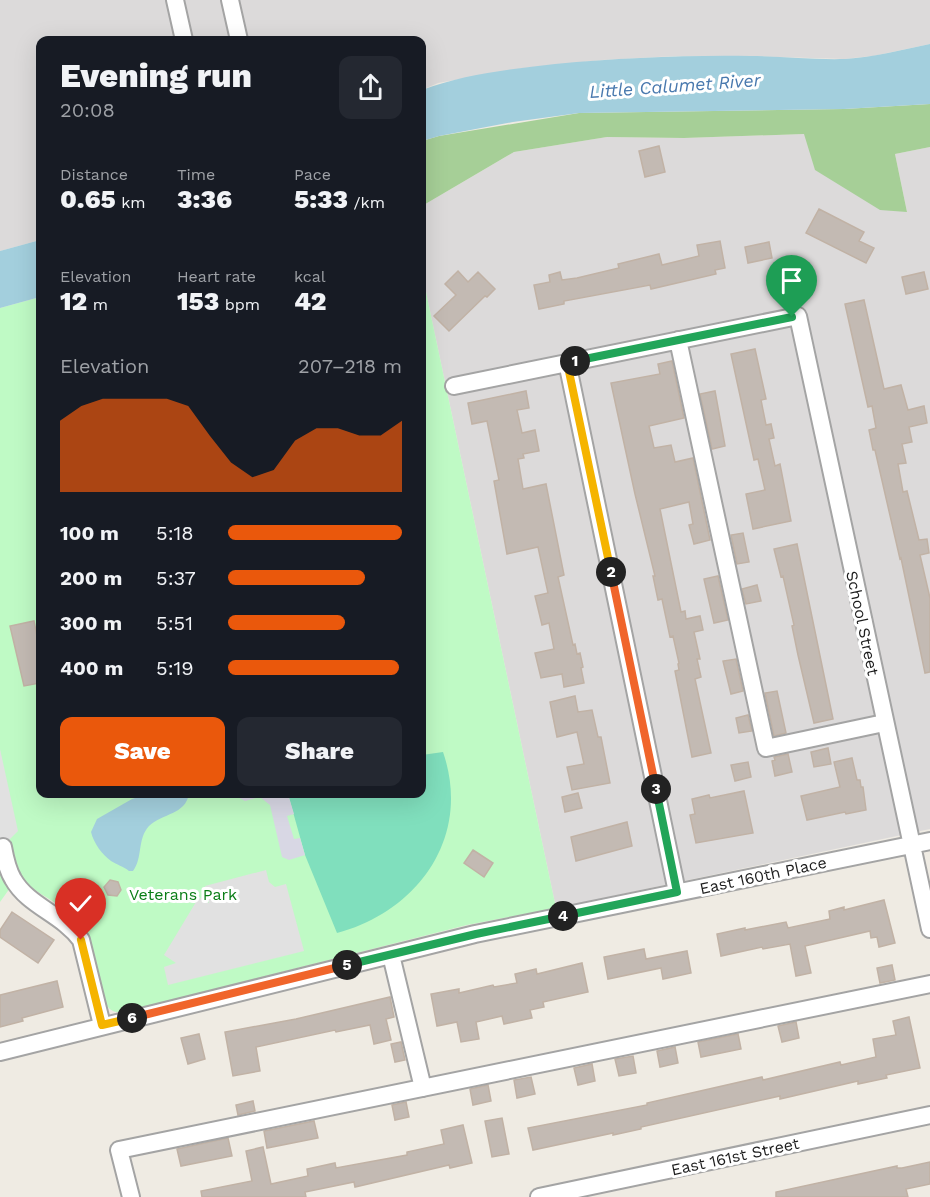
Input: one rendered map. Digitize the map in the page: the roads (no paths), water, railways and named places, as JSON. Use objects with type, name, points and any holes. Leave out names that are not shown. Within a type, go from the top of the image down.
[{"type":"street","points":[[175,0],[183,36]]},
{"type":"street","points":[[230,0],[238,36]]},
{"type":"street","name":"School Street","points":[[678,340],[798,316],[930,929]]},
{"type":"street","points":[[454,387],[678,340],[766,748],[884,723]]},
{"type":"street","points":[[567,362],[677,892]]},
{"type":"street","name":"East 160th Place","points":[[0,1052],[486,932],[930,841]]},
{"type":"street","points":[[3,847],[7,867],[19,888],[62,920],[81,940],[102,1025]]},
{"type":"street","points":[[391,955],[423,1088]]},
{"type":"street","points":[[130,1197],[120,1150],[930,984]]},
{"type":"street","name":"East 161st Street","points":[[539,1197],[930,1115]]},
{"type":"water","name":"Little Calumet River","points":[[930,44],[930,104],[844,109],[579,113],[513,122],[426,140],[426,88],[471,76],[555,64],[652,57],[750,56],[845,59]]},
{"type":"water","points":[[36,241],[36,298],[0,308],[0,251]]},
{"type":"water","points":[[188,798],[178,810],[149,826],[143,837],[136,866],[133,871],[129,871],[104,855],[96,845],[91,832],[97,819],[132,799]]},
{"type":"park label","name":"Veterans Park","points":[[183,894]]}]
